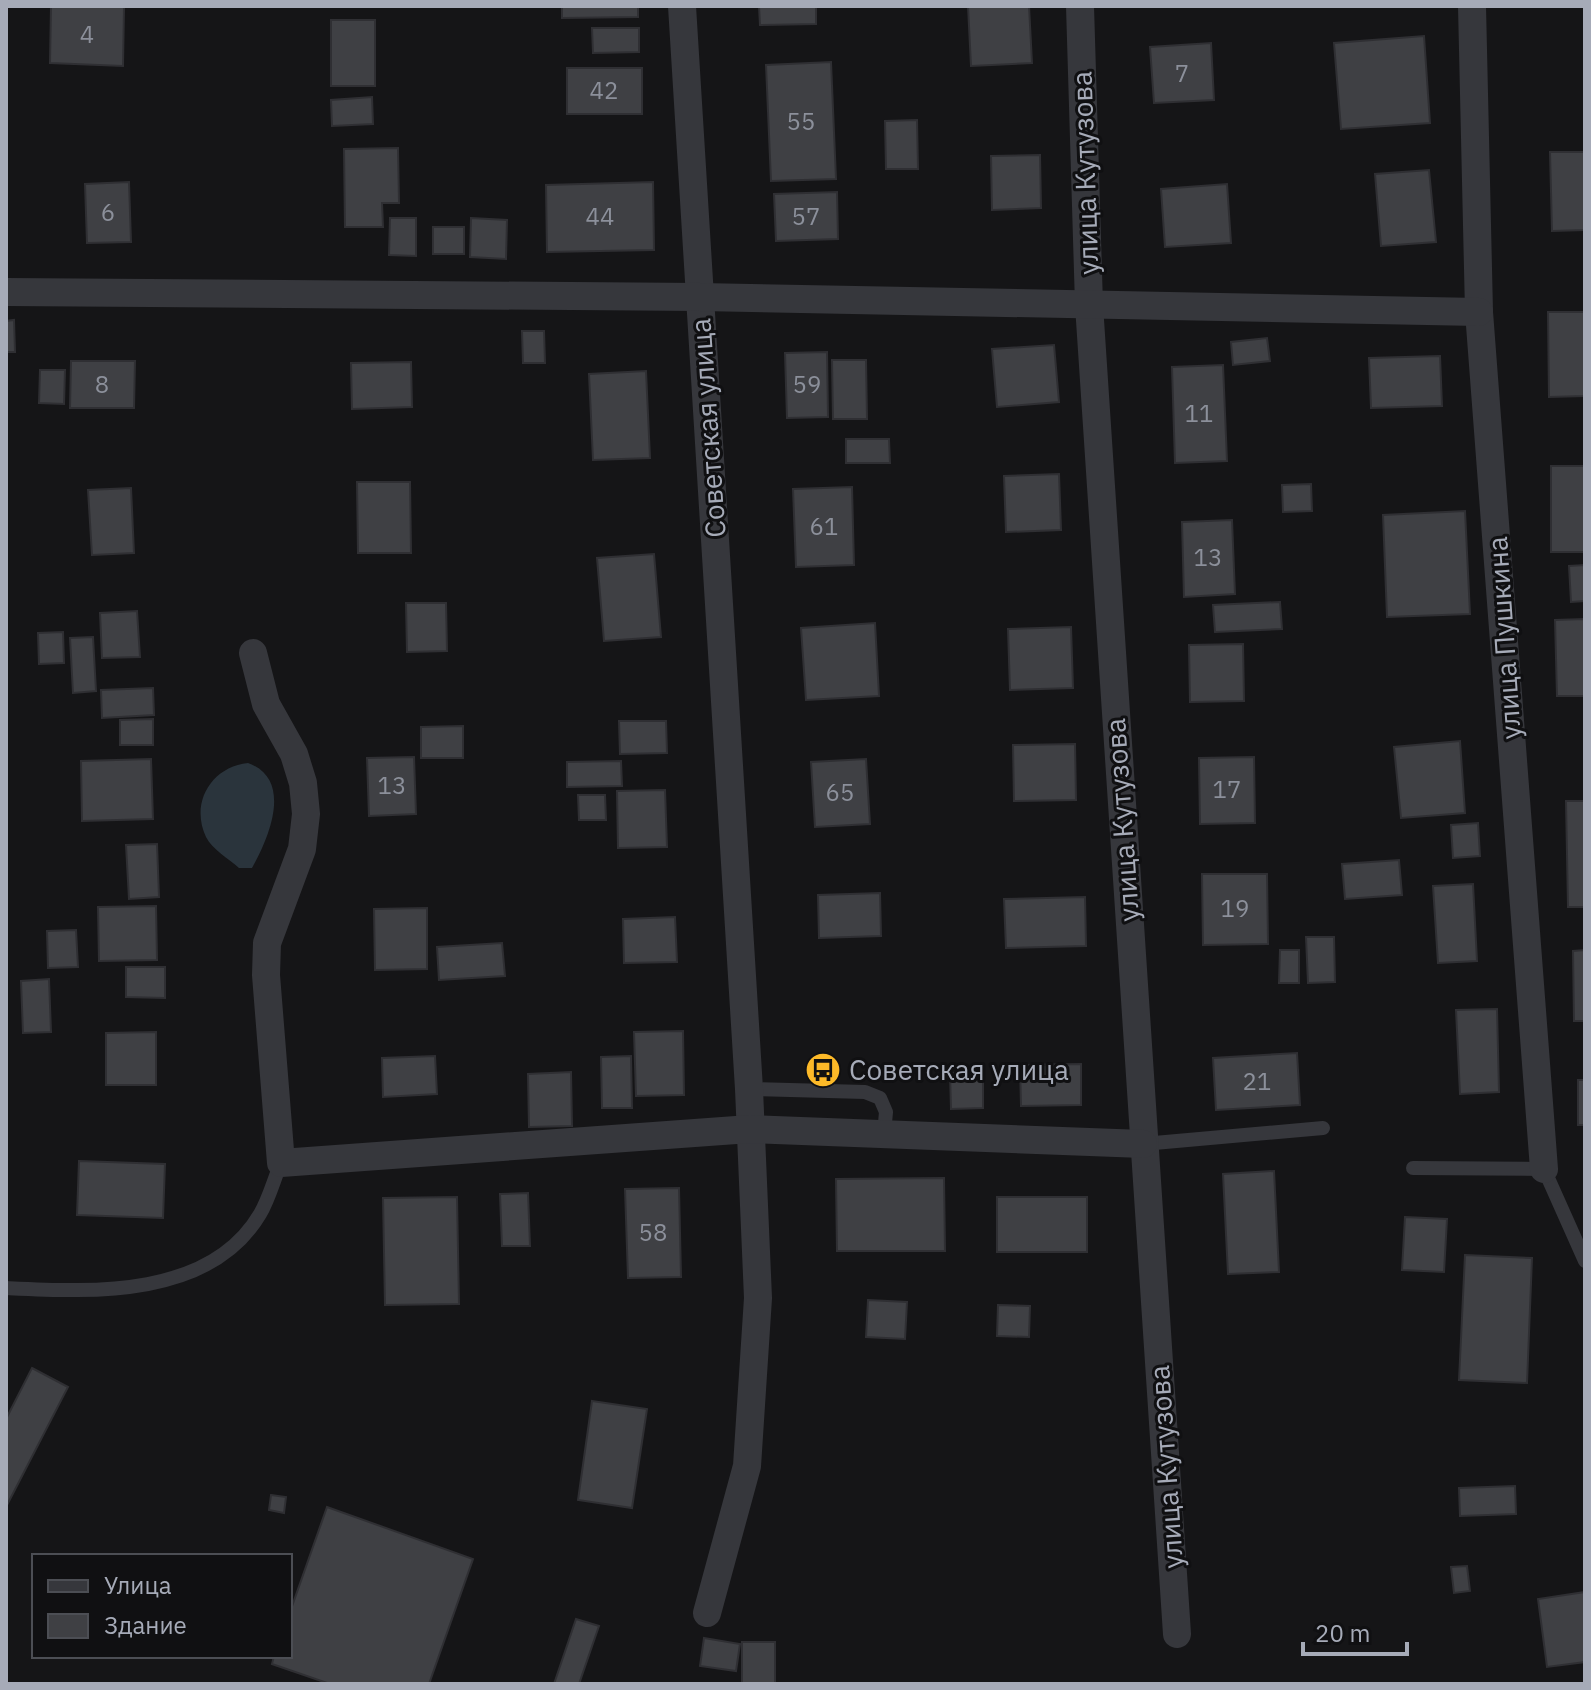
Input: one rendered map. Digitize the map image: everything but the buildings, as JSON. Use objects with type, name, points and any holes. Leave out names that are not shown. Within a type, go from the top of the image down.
[{"type":"street","name":"Советская улица","points":[[682,6],[749,1089],[758,1298],[747,1466],[707,1613]]},
{"type":"street","name":"улица Кутузова","points":[[1080,6],[1089,305],[1177,1634]]},
{"type":"street","name":"улица Пушкина","points":[[1472,6],[1479,312],[1544,1169]]},
{"type":"street","points":[[6,292],[700,297],[1479,312]]},
{"type":"street","points":[[253,653],[266,704],[294,754],[303,783],[306,814],[302,849],[267,943],[266,975],[281,1163],[750,1129],[1143,1144]]},
{"type":"lane","points":[[749,1089],[865,1092],[880,1098],[886,1112],[884,1134]]},
{"type":"lane","points":[[1143,1144],[1323,1128]]},
{"type":"lane","points":[[6,1288],[110,1289],[160,1281],[200,1268],[234,1246],[260,1215],[281,1163]]},
{"type":"lane","points":[[1413,1168],[1544,1169]]},
{"type":"lane","name":"улица Пушкина","points":[[1544,1169],[1585,1261]]},
{"type":"shaded area","points":[[248,763],[262,771],[270,782],[274,810],[271,825],[252,868],[239,868],[216,850],[206,837],[201,812],[207,789],[214,779],[224,771]]},
{"type":"place","name":"Советская улица","points":[[823,1070]]}]
